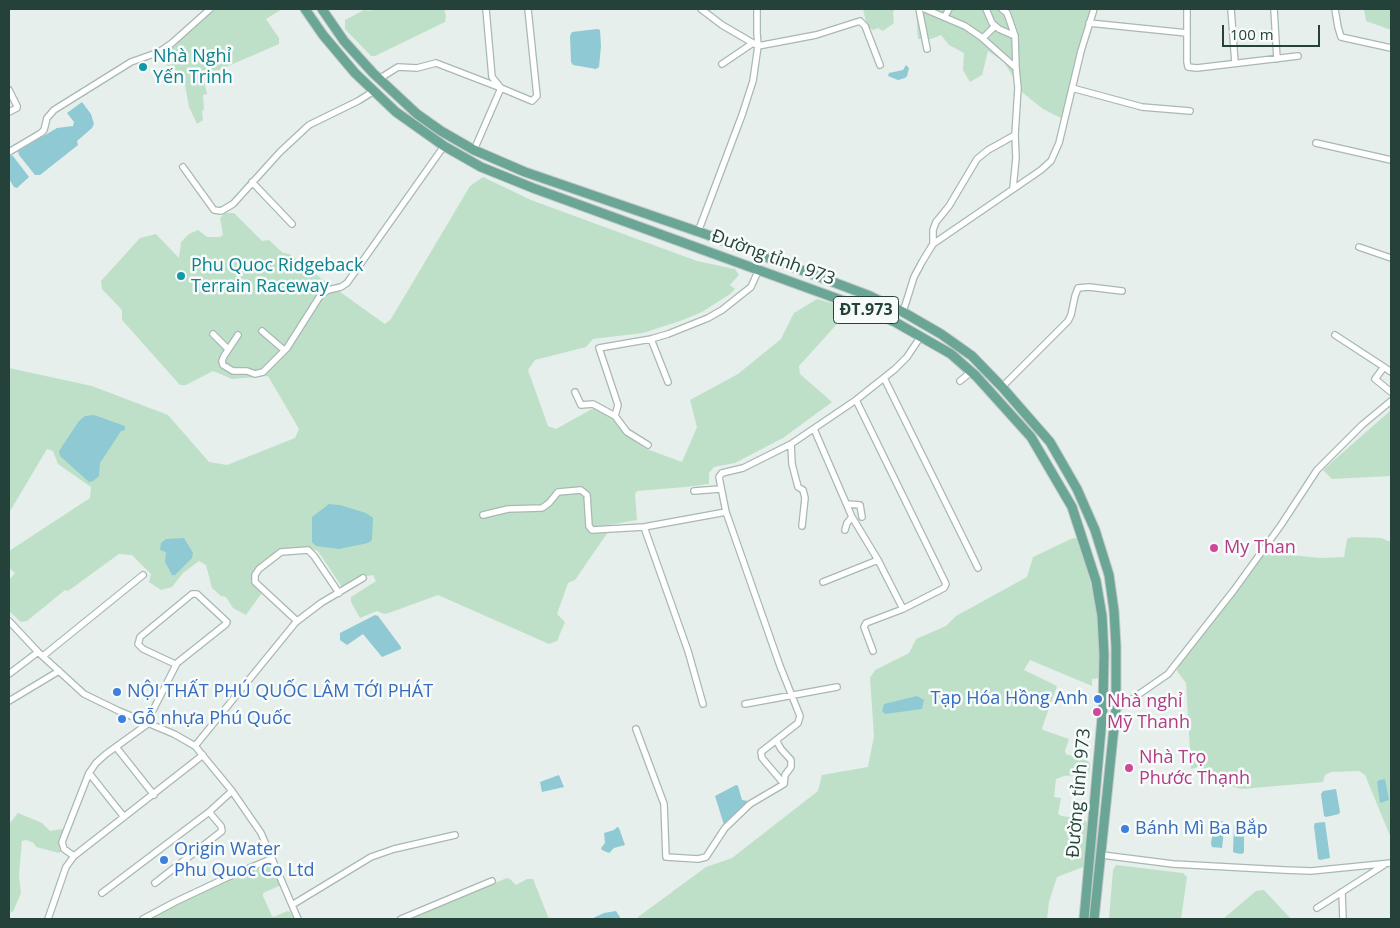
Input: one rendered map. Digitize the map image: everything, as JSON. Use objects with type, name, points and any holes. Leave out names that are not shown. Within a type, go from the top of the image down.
[{"type":"main road","name":"Đường tỉnh 973","points":[[305,9],[323,35],[355,73],[396,112],[444,146],[481,167],[533,188],[759,269],[894,322],[951,354],[999,400],[1031,437],[1072,507],[1096,581],[1102,616],[1104,655],[1103,707],[1084,919]]},
{"type":"main road","name":"Đường tỉnh 973","points":[[322,9],[344,41],[379,79],[417,114],[441,131],[474,150],[525,172],[698,232],[870,296],[903,312],[941,334],[972,356],[1050,442],[1077,489],[1095,530],[1109,575],[1114,611],[1116,708],[1102,858],[1094,919]]},
{"type":"main road","points":[[759,269],[762,256]]},
{"type":"main road","points":[[1103,707],[1116,708]]},
{"type":"street","points":[[9,152],[41,133],[44,130],[47,118],[54,110],[131,62],[159,52],[210,9]]},
{"type":"street","points":[[486,9],[492,77],[501,88]]},
{"type":"street","points":[[379,79],[398,67],[417,68],[436,63],[529,101],[534,101],[537,96],[528,9]]},
{"type":"street","points":[[701,9],[722,25],[756,45]]},
{"type":"street","points":[[698,232],[753,81],[758,9]]},
{"type":"street","points":[[919,9],[927,49]]},
{"type":"street","points":[[927,9],[945,16],[983,38],[1016,68]]},
{"type":"street","points":[[945,16],[949,9]]},
{"type":"street","points":[[986,9],[988,17],[995,26],[1015,36]]},
{"type":"street","points":[[1002,9],[1007,13],[1015,36],[1018,88],[1013,188]]},
{"type":"street","points":[[903,312],[914,277],[933,244],[1042,170],[1051,161],[1059,143],[1094,9]]},
{"type":"street","points":[[1186,9],[1186,62],[1188,67],[1197,68],[1298,56]]},
{"type":"street","points":[[1231,9],[1235,63]]},
{"type":"street","points":[[1274,9],[1277,59]]},
{"type":"street","points":[[1335,9],[1341,36],[1391,48]]},
{"type":"street","points":[[722,64],[756,45],[816,35],[860,21],[865,26],[880,65]]},
{"type":"street","points":[[1089,23],[1187,32]]},
{"type":"street","points":[[983,38],[995,26]]},
{"type":"street","points":[[474,150],[501,88]]},
{"type":"street","points":[[1072,88],[1142,107],[1190,111]]},
{"type":"street","points":[[9,90],[17,106],[17,108],[9,112]]},
{"type":"street","points":[[183,167],[216,211],[220,211],[233,204],[297,135],[309,125],[374,91]]},
{"type":"street","points":[[933,244],[932,230],[936,222],[949,206],[977,159],[988,150],[1015,135]]},
{"type":"street","points":[[1316,143],[1391,160]]},
{"type":"street","points":[[238,336],[228,349],[222,361],[223,365],[233,371],[247,371],[255,374],[262,372],[284,350],[320,296],[328,290],[341,287],[347,283],[444,146]]},
{"type":"street","points":[[252,182],[292,224]]},
{"type":"street","points":[[1359,247],[1391,258]]},
{"type":"street","points":[[615,416],[618,405],[599,348],[651,339],[690,326],[722,310],[751,287],[759,269]]},
{"type":"street","points":[[1002,387],[1068,321],[1072,315],[1078,288],[1089,287],[1122,291]]},
{"type":"street","points":[[262,331],[284,350]]},
{"type":"street","points":[[214,334],[228,349]]},
{"type":"street","points":[[784,784],[760,755],[764,749],[798,723],[800,716],[726,512],[718,480],[722,473],[743,468],[790,444],[856,400],[907,357],[921,336]]},
{"type":"street","points":[[1335,336],[1391,372]]},
{"type":"street","points":[[651,339],[668,382]]},
{"type":"street","points":[[1384,367],[1375,380],[1391,392]]},
{"type":"street","points":[[960,381],[971,372]]},
{"type":"street","points":[[884,378],[978,568]]},
{"type":"street","points":[[575,392],[581,405],[593,404],[615,416],[627,432],[648,445]]},
{"type":"street","points":[[856,400],[946,584],[944,588],[903,608],[866,623],[864,627],[873,651]]},
{"type":"street","points":[[1116,708],[1122,706],[1168,674],[1234,590],[1281,525],[1317,470],[1362,425],[1391,401]]},
{"type":"street","points":[[814,429],[852,516],[903,608]]},
{"type":"street","points":[[790,444],[792,464],[798,486],[803,490],[805,498],[802,526]]},
{"type":"street","points":[[694,491],[720,489]]},
{"type":"street","points":[[483,515],[508,509],[542,508],[558,492],[578,490],[584,491],[587,495],[589,526],[592,530],[644,527],[726,512]]},
{"type":"street","points":[[847,504],[860,505],[862,517]]},
{"type":"street","points":[[845,530],[852,516]]},
{"type":"street","points":[[644,527],[688,651],[703,704]]},
{"type":"street","points":[[297,621],[255,582],[255,575],[259,569],[281,552],[308,550],[339,593]]},
{"type":"street","points":[[824,582],[878,560]]},
{"type":"street","points":[[9,674],[40,654],[143,574]]},
{"type":"street","points":[[195,746],[297,621],[321,603],[363,578]]},
{"type":"street","points":[[74,856],[64,849],[62,842],[89,773],[96,763],[148,722],[175,664],[227,622],[197,594],[192,594],[140,638],[138,644],[143,649],[175,664]]},
{"type":"street","points":[[9,621],[40,654],[84,694],[119,712],[148,722],[195,746],[232,791],[261,833],[298,919]]},
{"type":"street","points":[[9,700],[59,671]]},
{"type":"street","points":[[745,704],[837,687]]},
{"type":"street","points":[[636,729],[664,804],[666,857],[698,859],[706,857],[725,828],[750,804],[784,784]]},
{"type":"street","points":[[776,740],[791,760],[792,767],[785,776],[784,784]]},
{"type":"street","points":[[116,747],[154,794]]},
{"type":"street","points":[[48,919],[66,867],[74,856],[203,755]]},
{"type":"street","points":[[89,773],[124,818]]},
{"type":"street","points":[[102,893],[209,812],[232,791]]},
{"type":"street","points":[[155,883],[222,831],[221,826],[209,812]]},
{"type":"street","points":[[292,904],[371,857],[394,849],[455,835]]},
{"type":"street","points":[[1102,858],[1173,864],[1311,871],[1388,864]]},
{"type":"street","points":[[144,919],[228,876],[271,859]]},
{"type":"street","points":[[1317,908],[1388,864]]},
{"type":"street","points":[[401,919],[492,880]]},
{"type":"street","points":[[1342,892],[1343,919]]},
{"type":"green space","points":[[216,9],[282,9],[266,19],[279,38],[279,44],[203,77],[207,94],[203,95],[203,120],[197,124],[189,107],[185,85],[162,60],[163,54]]},
{"type":"green space","points":[[375,9],[444,9],[446,16],[445,22],[375,56],[371,56],[345,29],[345,20],[364,10],[370,11]]},
{"type":"green space","points":[[863,9],[916,9],[894,10],[894,23],[883,31],[878,28],[873,30],[867,26]]},
{"type":"green space","points":[[916,9],[1092,9],[1061,118],[1043,109],[1023,93],[1004,62],[988,51],[982,75],[970,82],[963,70],[964,53],[949,45],[941,35],[931,39],[918,39]]},
{"type":"green space","points":[[1364,9],[1391,9],[1391,30],[1366,21]]},
{"type":"green space","points":[[483,177],[531,200],[697,261],[735,269],[739,275],[730,285],[735,289],[730,294],[702,312],[683,320],[643,333],[593,339],[586,347],[535,360],[528,370],[548,426],[556,429],[592,409],[600,409],[620,425],[625,434],[644,448],[682,462],[697,427],[690,400],[738,374],[781,339],[794,313],[817,299],[845,307],[847,313],[799,366],[800,374],[832,402],[783,438],[735,463],[714,467],[709,473],[709,484],[637,491],[635,494],[637,520],[609,525],[608,532],[575,580],[568,583],[557,614],[565,622],[557,641],[549,644],[438,595],[389,613],[384,614],[377,611],[360,618],[351,602],[351,597],[376,581],[373,575],[362,577],[342,587],[318,551],[306,548],[286,549],[258,567],[252,578],[253,583],[261,591],[261,594],[246,615],[233,608],[226,597],[221,596],[212,588],[206,565],[199,561],[183,573],[172,587],[161,590],[149,582],[151,574],[132,555],[119,554],[68,591],[65,590],[27,621],[21,622],[9,611],[9,580],[15,573],[9,568],[9,551],[90,498],[91,487],[58,464],[53,451],[47,449],[9,513],[9,368],[92,386],[168,415],[209,462],[227,465],[295,438],[299,429],[268,376],[232,379],[213,371],[186,385],[180,385],[122,320],[122,310],[102,289],[101,281],[140,238],[156,234],[179,258],[181,242],[189,234],[198,230],[207,237],[220,237],[223,235],[220,218],[225,213],[234,213],[262,241],[269,240],[283,253],[290,254],[385,324],[391,319],[470,186]]},
{"type":"green space","points":[[1391,410],[1391,476],[1332,479],[1323,470]]},
{"type":"green space","points":[[1352,537],[1381,538],[1391,542],[1391,838],[1365,775],[1359,771],[1331,772],[1325,775],[1323,782],[1242,789],[1233,787],[1231,778],[1201,777],[1201,766],[1191,769],[1186,683],[1177,671],[1179,665],[1264,554],[1321,558],[1344,557],[1347,539]]},
{"type":"green space","points":[[1073,538],[1079,539],[1101,624],[1101,678],[1092,679],[1092,686],[1030,660],[1024,670],[1057,686],[1042,728],[1043,730],[1069,739],[1065,751],[1066,754],[1088,761],[1090,764],[1089,774],[1064,776],[1056,779],[1054,797],[1061,798],[1058,814],[1083,819],[1089,824],[1086,866],[1057,877],[1049,902],[1047,919],[639,919],[638,917],[706,867],[732,858],[818,791],[822,775],[868,767],[874,736],[870,678],[875,670],[909,653],[916,639],[946,626],[956,616],[1027,577],[1033,557]]},
{"type":"green space","points":[[18,813],[42,823],[50,831],[62,829],[64,832],[60,842],[62,851],[59,853],[36,847],[34,843],[26,840],[22,841],[19,875],[21,893],[13,912],[9,911],[9,824]]},
{"type":"green space","points":[[269,861],[280,884],[263,893],[263,896],[272,916],[274,917],[287,911],[290,912],[294,919],[151,919],[175,904]]},
{"type":"green space","points":[[1116,865],[1183,873],[1187,877],[1181,919],[1109,919],[1113,870]]},
{"type":"green space","points":[[507,878],[516,885],[527,879],[533,879],[549,919],[407,919]]},
{"type":"green space","points":[[1264,890],[1291,919],[1223,919],[1256,891]]},
{"type":"water","points":[[600,30],[601,46],[599,67],[596,69],[573,65],[571,62],[570,36],[572,32]]},
{"type":"water","points":[[906,65],[909,68],[905,78],[898,80],[888,76],[889,73],[903,70]]},
{"type":"water","points":[[82,102],[91,114],[94,124],[92,128],[77,141],[78,145],[40,175],[35,175],[18,151],[57,128],[73,126],[74,122],[67,113]]},
{"type":"water","points":[[9,155],[13,156],[29,177],[17,188],[14,187],[9,179]]},
{"type":"water","points":[[94,415],[125,426],[125,430],[121,431],[100,463],[99,476],[89,482],[60,456],[59,451],[79,421],[85,416]]},
{"type":"water","points":[[329,504],[340,505],[366,513],[373,518],[372,540],[368,543],[339,549],[316,546],[312,542],[312,517]]},
{"type":"water","points":[[184,538],[193,553],[192,558],[175,575],[172,575],[165,562],[166,552],[160,550],[161,543],[166,539]]},
{"type":"water","points":[[375,615],[378,616],[401,649],[382,657],[363,634],[347,645],[340,640],[340,633]]},
{"type":"water","points":[[917,696],[924,700],[922,709],[885,714],[882,711],[884,704]]},
{"type":"water","points":[[559,775],[564,787],[542,792],[540,782]]},
{"type":"water","points":[[1385,779],[1389,800],[1380,803],[1377,782]]},
{"type":"water","points":[[736,785],[742,800],[748,801],[747,805],[724,825],[715,796]]},
{"type":"water","points":[[1336,789],[1340,812],[1339,814],[1326,817],[1324,816],[1321,794],[1323,791]]},
{"type":"water","points":[[1214,821],[1225,822],[1222,848],[1212,847],[1211,844]]},
{"type":"water","points":[[1325,822],[1330,858],[1320,860],[1318,859],[1314,826],[1315,823]]},
{"type":"water","points":[[1236,823],[1244,825],[1244,852],[1242,854],[1233,852],[1234,825]]},
{"type":"water","points":[[617,827],[625,845],[614,848],[609,853],[602,850],[601,848],[605,843],[604,833]]},
{"type":"water","points":[[616,911],[621,919],[591,919],[604,913]]},
{"type":"place","name":"Nhà Nghỉ Yến Trinh","points":[[143,67]]},
{"type":"place","name":"Phu Quoc Ridgeback Terrain Raceway","points":[[181,276]]},
{"type":"place","name":"My Than","points":[[1214,548]]},
{"type":"place","name":"NỘI THẤT PHÚ QUỐC LÂM TỚI PHÁT","points":[[117,692]]},
{"type":"place","name":"Tạp Hóa Hồng Anh","points":[[1098,699]]},
{"type":"place","name":"Nhà nghỉ Mỹ Thanh","points":[[1097,712]]},
{"type":"place","name":"Gỗ nhựa Phú Quốc","points":[[122,719]]},
{"type":"place","name":"Nhà Trọ Phước Thạnh","points":[[1129,768]]},
{"type":"place","name":"Bánh Mì Ba Bắp","points":[[1125,829]]},
{"type":"place","name":"Origin Water Phu Quoc Co Ltd","points":[[164,860]]}]
